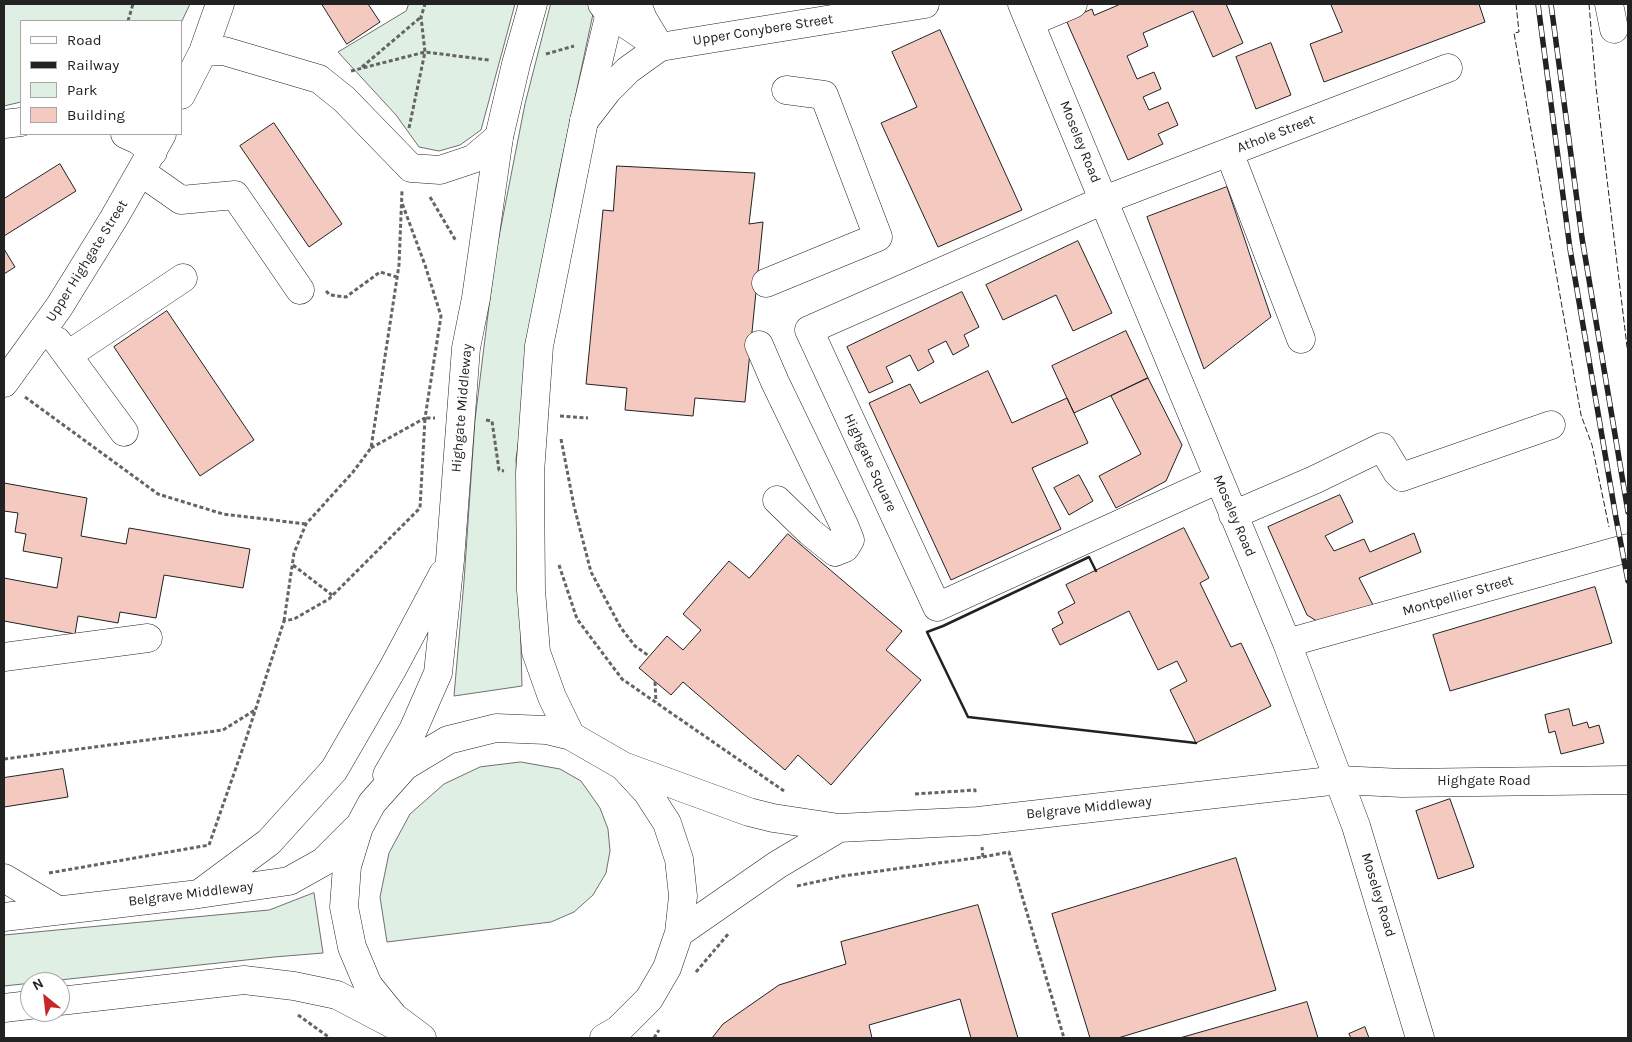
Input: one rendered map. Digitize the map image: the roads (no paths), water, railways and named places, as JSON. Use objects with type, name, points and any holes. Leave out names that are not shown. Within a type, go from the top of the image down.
[{"type":"main road","points":[[182,93],[203,52],[220,4]]},
{"type":"main road","name":"Highgate Middleway","points":[[372,803],[414,730],[438,673],[450,560],[466,348],[476,298],[499,137],[516,64],[533,4]]},
{"type":"main road","points":[[637,4],[643,19],[660,47]]},
{"type":"main road","name":"Upper Conybere Street","points":[[584,122],[608,90],[628,70],[660,47],[925,4]]},
{"type":"main road","points":[[1026,13],[1073,4]]},
{"type":"main road","points":[[571,736],[552,697],[536,652],[531,590],[530,473],[539,346],[608,7],[660,47]]},
{"type":"main road","name":"Moseley Road","points":[[1026,13],[1287,644],[1368,862],[1420,1038]]},
{"type":"main road","points":[[203,52],[224,51],[319,79],[344,98],[407,164],[440,170],[473,159],[499,137]]},
{"type":"main road","name":"Athole Street","points":[[1104,200],[1448,68]]},
{"type":"main road","points":[[766,283],[878,237],[824,95],[786,90]]},
{"type":"main road","points":[[4,124],[20,122]]},
{"type":"main road","points":[[127,135],[138,140],[152,153],[181,200],[235,195],[300,290]]},
{"type":"main road","points":[[1229,152],[1301,339]]},
{"type":"main road","name":"Upper Highgate Street","points":[[4,383],[60,307],[152,153]]},
{"type":"main road","name":"Highgate Square","points":[[1104,200],[809,330],[937,607],[1219,480]]},
{"type":"main road","points":[[68,355],[183,278]]},
{"type":"main road","points":[[46,325],[124,432]]},
{"type":"main road","points":[[759,345],[774,382],[850,540],[844,548],[835,552],[810,532],[777,500]]},
{"type":"main road","points":[[1234,515],[1314,480],[1382,447],[1402,477],[1551,425]]},
{"type":"main road","name":"Montpellier Street","points":[[1287,644],[1628,548]]},
{"type":"main road","points":[[199,894],[269,842],[334,770],[393,668],[450,560]]},
{"type":"main road","points":[[4,657],[148,638]]},
{"type":"main road","points":[[420,1038],[394,1017],[368,985],[352,947],[344,907],[347,866],[359,827],[372,803],[406,766],[448,740],[496,728],[546,730],[571,736],[623,766],[647,792],[667,823],[679,859],[683,896],[679,933],[667,968],[648,999],[631,1038]]},
{"type":"main road","name":"Belgrave Middleway","points":[[623,766],[748,812],[772,818],[838,828],[978,821],[1339,780]]},
{"type":"main road","name":"Highgate Road","points":[[1339,780],[1402,783],[1628,780]]},
{"type":"main road","name":"Belgrave Middleway","points":[[4,917],[56,909],[199,894],[289,881],[323,862],[359,827]]},
{"type":"main road","name":"Belgrave Middleway","points":[[679,933],[769,870],[838,828]]},
{"type":"main road","points":[[4,878],[56,909]]},
{"type":"main road","points":[[70,1000],[244,980],[294,986],[337,995],[420,1038]]},
{"type":"main road","points":[[604,1038],[618,1030],[648,999]]},
{"type":"main road","points":[[4,1008],[20,1006]]},
{"type":"railway","points":[[1538,4],[1570,249],[1628,581]]},
{"type":"railway","points":[[1551,4],[1582,238],[1628,512]]}]
